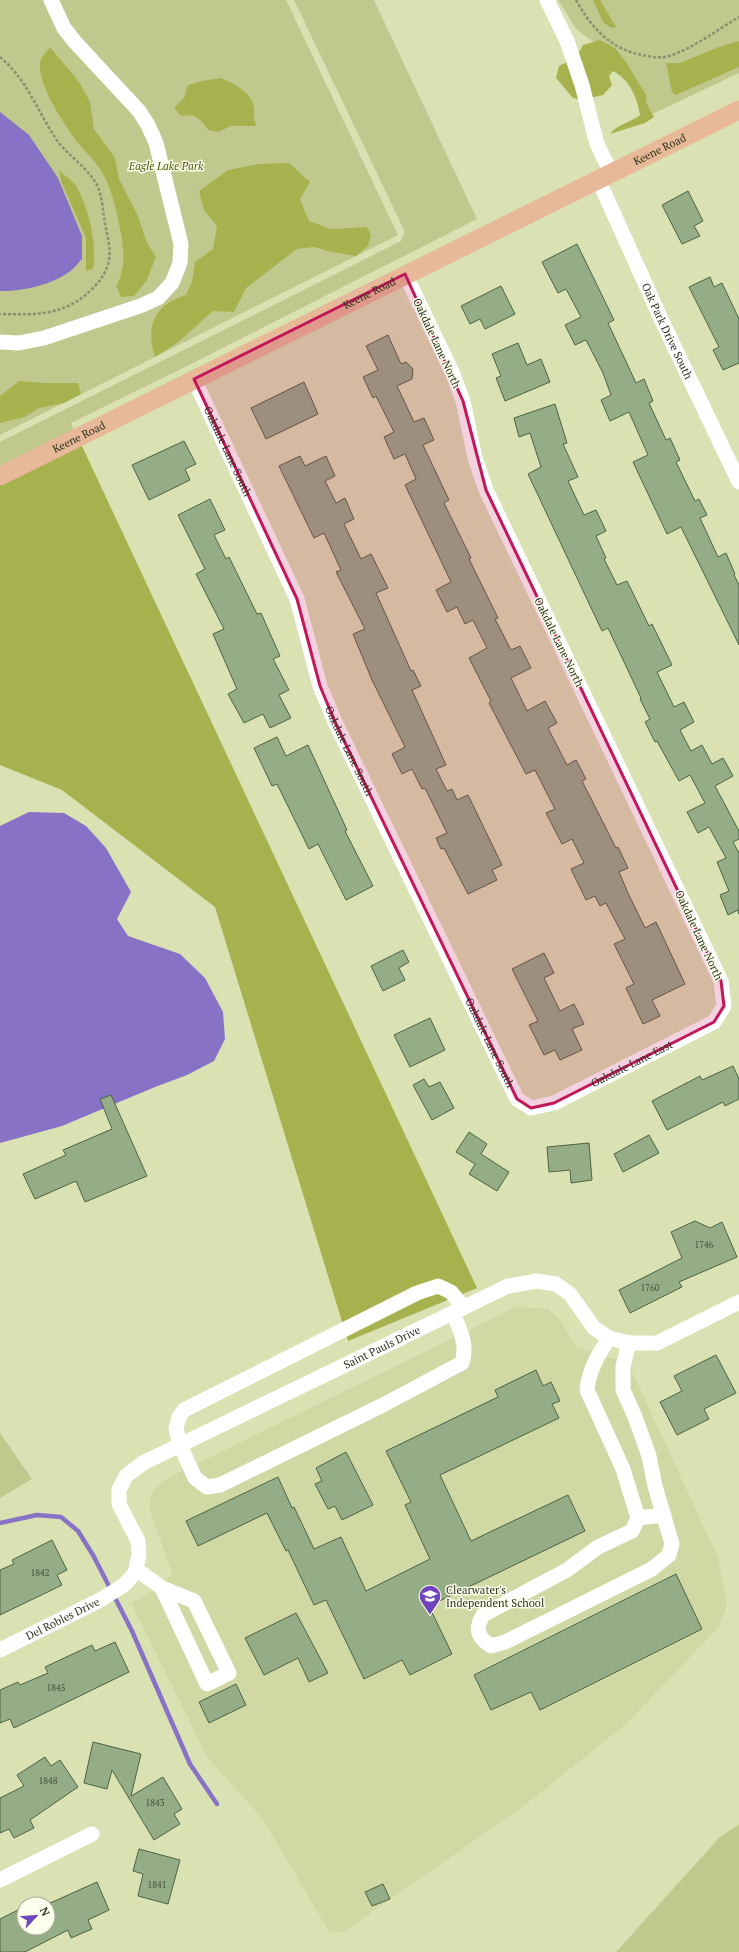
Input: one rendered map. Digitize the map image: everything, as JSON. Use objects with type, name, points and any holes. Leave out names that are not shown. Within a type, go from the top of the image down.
[{"type":"main road","name":"Keene Road","points":[[0,476],[405,274],[739,110]]},
{"type":"street","points":[[0,342],[19,343],[44,338],[140,306],[158,298],[172,283],[180,263],[181,244],[156,143],[148,125],[139,111],[75,42],[64,28],[51,0]]},
{"type":"street","name":"Oak Park Drive South","points":[[547,0],[567,41],[582,85],[604,176],[662,321],[739,482]]},
{"type":"street","name":"Oakdale Lane North","points":[[405,274],[453,374],[463,401],[475,458],[486,490],[721,980],[724,1006]]},
{"type":"street","name":"Oakdale Lane South","points":[[194,379],[297,599],[320,686],[335,722],[517,1099],[532,1108]]},
{"type":"street","name":"Oakdale Lane East","points":[[532,1108],[554,1103],[714,1022],[724,1006]]},
{"type":"street","name":"Saint Pauls Drive","points":[[124,1585],[135,1573],[139,1555],[138,1541],[119,1504],[119,1490],[126,1476],[143,1463],[508,1286],[537,1281],[556,1284],[570,1294],[594,1328],[609,1338],[629,1343],[657,1343],[739,1302]]},
{"type":"street","points":[[438,1286],[451,1292],[458,1310],[465,1354],[462,1363],[374,1410],[220,1485],[207,1487],[195,1478],[180,1445],[176,1428],[179,1417],[184,1410],[410,1296],[438,1286]]},
{"type":"street","points":[[609,1338],[595,1360],[588,1380],[587,1390],[623,1469],[638,1518],[632,1531],[598,1547],[567,1570],[483,1615],[478,1631],[482,1640],[491,1646],[504,1642],[652,1568],[669,1555],[672,1544],[655,1486],[649,1456],[635,1417],[623,1390],[623,1366],[629,1343]]},
{"type":"street","points":[[638,1518],[664,1515]]},
{"type":"street","points":[[136,1569],[162,1588],[194,1601],[229,1673],[207,1684],[162,1588]]},
{"type":"street","name":"Del Robles Drive","points":[[0,1650],[100,1600],[124,1585]]},
{"type":"street","points":[[0,1880],[92,1834]]},
{"type":"path","points":[[576,0],[596,29],[612,44],[631,54],[652,57],[672,55],[739,17]]},
{"type":"path","points":[[0,57],[17,74],[58,141],[88,173],[97,186],[108,239],[109,259],[105,274],[95,286],[84,297],[68,307],[53,312],[28,315],[0,314]]},
{"type":"highlighted area","points":[[405,274],[463,401],[486,490],[721,981],[724,1006],[714,1022],[554,1103],[531,1108],[517,1099],[335,722],[320,686],[297,599],[194,379]]},
{"type":"shaded area","points":[[0,112],[29,135],[58,178],[82,236],[82,259],[71,271],[54,281],[36,287],[8,291],[0,291]]},
{"type":"shaded area","points":[[29,812],[64,813],[86,826],[106,848],[131,892],[117,919],[128,936],[180,954],[205,978],[223,1012],[225,1039],[214,1061],[187,1075],[62,1126],[0,1143],[0,826]]},
{"type":"shaded area","name":"Clearwater's Independent School","points":[[516,1307],[548,1309],[560,1320],[576,1347],[628,1363],[718,1558],[727,1605],[718,1628],[625,1725],[522,1807],[345,1931],[330,1933],[263,1819],[208,1758],[131,1603],[141,1599],[173,1574],[150,1511],[151,1494],[164,1480]]},
{"type":"green space","name":"Eagle Lake Park","points":[[0,0],[286,0],[398,235],[0,435]]},
{"type":"green space","points":[[294,0],[374,0],[477,219],[71,423],[74,430],[0,467],[0,442],[401,241],[405,232]]},
{"type":"green space","points":[[558,0],[739,0],[739,73],[646,117],[615,58],[577,30]]},
{"type":"green space","points":[[593,0],[600,0],[616,27],[611,28],[603,22]]},
{"type":"green space","points":[[600,40],[616,49],[626,62],[646,95],[646,102],[654,117],[645,123],[610,134],[613,130],[640,115],[635,96],[624,79],[613,71],[609,76],[612,85],[603,95],[582,100],[573,98],[556,78],[559,66],[573,58],[583,45]]},
{"type":"green space","points":[[739,41],[739,67],[676,95],[672,92],[666,63],[680,63],[719,47]]},
{"type":"green space","points":[[50,47],[79,82],[90,102],[94,129],[115,158],[119,179],[138,216],[147,243],[156,257],[147,280],[134,296],[121,297],[116,286],[123,267],[123,247],[116,208],[111,192],[97,165],[78,143],[57,112],[42,78],[40,68],[41,59]]},
{"type":"green space","points":[[221,78],[247,93],[253,103],[254,119],[257,126],[231,126],[218,132],[208,130],[203,122],[194,116],[181,116],[174,108],[184,98],[188,85]]},
{"type":"green space","points":[[289,163],[310,182],[300,199],[309,221],[331,229],[367,227],[371,235],[368,246],[356,256],[331,252],[314,247],[297,249],[246,288],[234,312],[213,311],[177,343],[155,357],[151,336],[155,318],[160,310],[167,304],[186,295],[192,282],[195,262],[213,249],[217,226],[204,210],[199,191],[228,170],[259,164]]},
{"type":"green space","points":[[59,170],[77,187],[82,197],[90,222],[94,248],[93,269],[86,271],[86,238],[61,181]]},
{"type":"green space","points":[[19,381],[78,383],[81,394],[64,403],[39,408],[25,417],[0,423],[0,396]]},
{"type":"green space","points":[[81,444],[477,1288],[348,1341],[215,907],[62,790],[0,765],[0,484]]},
{"type":"green space","points":[[0,1433],[32,1479],[0,1498]]},
{"type":"green space","points":[[739,1824],[739,1952],[616,1952],[719,1838]]},
{"type":"building","points":[[688,191],[703,221],[694,226],[700,236],[682,244],[662,205]]},
{"type":"building","points":[[577,244],[614,320],[608,323],[636,383],[644,379],[653,401],[649,403],[666,440],[670,438],[680,460],[676,462],[695,501],[699,499],[707,515],[700,518],[718,557],[726,553],[735,574],[734,575],[739,585],[739,645],[681,527],[667,534],[633,462],[648,455],[629,412],[610,421],[601,400],[611,395],[603,373],[586,340],[575,345],[565,325],[581,317],[566,289],[558,293],[542,262]]},
{"type":"building","points":[[710,277],[714,287],[722,283],[739,319],[739,363],[723,370],[713,350],[719,347],[689,287]]},
{"type":"building","points":[[501,286],[515,314],[485,329],[480,319],[470,324],[461,306]]},
{"type":"building","points":[[388,335],[401,364],[406,362],[413,369],[412,379],[397,386],[414,422],[424,418],[434,440],[423,445],[449,500],[444,503],[471,558],[469,559],[498,618],[495,619],[511,650],[520,646],[531,668],[511,678],[527,711],[545,701],[557,723],[548,728],[567,765],[576,760],[586,779],[582,781],[616,848],[618,847],[628,868],[619,872],[645,928],[656,922],[685,984],[652,1000],[660,1016],[643,1024],[626,988],[634,984],[614,944],[625,939],[606,903],[600,906],[595,896],[586,900],[571,869],[584,863],[572,839],[562,844],[546,813],[555,809],[535,770],[526,774],[489,703],[491,701],[469,658],[487,648],[473,620],[465,624],[457,607],[447,612],[436,590],[451,582],[405,485],[416,479],[405,454],[394,459],[384,437],[394,432],[376,396],[373,398],[363,377],[378,370],[366,346]]},
{"type":"building","points":[[518,343],[527,365],[541,359],[550,382],[505,401],[496,378],[501,376],[492,354]]},
{"type":"building","points":[[304,382],[318,414],[266,439],[251,408]]},
{"type":"building","points":[[555,404],[567,443],[563,444],[578,477],[568,481],[584,515],[596,510],[606,531],[596,536],[606,558],[604,559],[617,585],[627,581],[649,626],[652,624],[672,665],[657,672],[674,707],[684,702],[694,722],[680,730],[691,751],[702,745],[712,764],[723,758],[733,776],[715,786],[739,831],[739,839],[733,842],[739,853],[739,914],[738,910],[728,915],[720,895],[729,891],[717,862],[726,858],[709,827],[698,833],[687,812],[705,803],[690,775],[679,781],[657,741],[655,742],[645,722],[650,719],[608,628],[602,631],[528,474],[541,467],[530,433],[519,437],[514,418]]},
{"type":"building","points":[[184,441],[196,464],[185,469],[190,480],[149,500],[132,465]]},
{"type":"building","points":[[300,456],[305,466],[326,456],[335,476],[325,481],[336,503],[345,498],[354,519],[344,524],[361,559],[371,554],[388,588],[376,593],[411,671],[413,670],[421,686],[412,690],[446,765],[436,769],[447,791],[452,789],[457,800],[468,795],[502,865],[492,870],[497,880],[468,894],[444,848],[441,849],[436,838],[447,833],[425,788],[422,789],[412,769],[402,774],[392,754],[405,747],[372,680],[353,634],[365,629],[336,572],[341,570],[324,533],[314,538],[279,466]]},
{"type":"building","points":[[210,499],[225,530],[214,535],[226,559],[229,557],[257,614],[261,613],[280,656],[273,659],[289,690],[279,695],[291,718],[270,728],[263,714],[244,723],[228,694],[237,689],[213,634],[224,629],[196,574],[205,569],[178,515]]},
{"type":"building","points":[[277,737],[286,756],[308,745],[347,830],[345,831],[373,886],[346,900],[318,844],[309,849],[277,784],[272,786],[254,748]]},
{"type":"building","points":[[403,950],[409,962],[399,968],[405,980],[383,991],[371,966]]},
{"type":"building","points":[[544,953],[554,973],[544,978],[560,1011],[574,1004],[584,1024],[572,1029],[582,1050],[560,1060],[555,1050],[544,1055],[529,1025],[538,1021],[512,969]]},
{"type":"building","points":[[430,1018],[445,1050],[410,1067],[394,1035]]},
{"type":"building","points":[[733,1066],[739,1079],[739,1099],[725,1106],[723,1102],[667,1130],[652,1101],[700,1076],[702,1080]]},
{"type":"building","points":[[424,1079],[429,1087],[440,1082],[454,1108],[432,1120],[413,1085]]},
{"type":"building","points":[[111,1095],[147,1176],[85,1202],[76,1181],[35,1199],[23,1174],[66,1155],[63,1150],[112,1129],[100,1099]]},
{"type":"building","points":[[469,1132],[487,1144],[481,1154],[509,1172],[497,1191],[469,1174],[475,1164],[456,1152]]},
{"type":"building","points":[[649,1135],[659,1153],[623,1172],[614,1154]]},
{"type":"building","points":[[589,1143],[592,1180],[571,1183],[570,1170],[549,1172],[547,1147]]},
{"type":"building","points":[[695,1221],[710,1228],[722,1222],[737,1257],[679,1282],[682,1287],[630,1313],[619,1290],[682,1258],[671,1232]]},
{"type":"building","points":[[716,1355],[736,1393],[704,1409],[709,1419],[677,1435],[660,1402],[682,1391],[674,1376]]},
{"type":"building","points":[[536,1370],[543,1386],[551,1382],[560,1401],[552,1404],[559,1418],[440,1475],[471,1541],[568,1495],[585,1531],[429,1606],[452,1654],[410,1675],[402,1660],[364,1679],[326,1600],[314,1605],[288,1550],[286,1551],[267,1513],[198,1546],[186,1521],[278,1477],[292,1508],[294,1507],[314,1549],[341,1537],[366,1591],[430,1559],[405,1505],[411,1502],[386,1451],[498,1397],[495,1390]]},
{"type":"building","points":[[346,1452],[373,1505],[342,1520],[335,1506],[328,1509],[315,1484],[322,1481],[316,1468]]},
{"type":"building","points":[[52,1540],[67,1570],[57,1575],[62,1585],[0,1615],[0,1570],[14,1564],[12,1560]]},
{"type":"building","points":[[676,1574],[702,1629],[540,1710],[531,1692],[491,1710],[474,1675]]},
{"type":"building","points":[[296,1613],[328,1673],[309,1682],[298,1658],[264,1675],[245,1638]]},
{"type":"building","points":[[115,1642],[129,1672],[14,1728],[10,1719],[0,1723],[0,1690],[18,1682],[20,1685],[48,1673],[45,1667],[92,1645],[95,1651]]},
{"type":"building","points":[[236,1684],[246,1705],[209,1723],[199,1702]]},
{"type":"building","points":[[93,1742],[141,1754],[131,1796],[163,1777],[182,1809],[174,1814],[180,1824],[154,1840],[112,1770],[107,1789],[84,1783]]},
{"type":"building","points":[[45,1757],[51,1766],[60,1760],[78,1787],[30,1820],[34,1828],[14,1838],[9,1829],[0,1833],[0,1798],[24,1786],[17,1775]]},
{"type":"building","points":[[139,1849],[180,1860],[168,1904],[138,1896],[143,1874],[133,1871]]},
{"type":"building","points":[[97,1882],[109,1910],[88,1920],[92,1929],[71,1938],[68,1930],[25,1952],[0,1952],[0,1919],[16,1911],[16,1936],[56,1936],[56,1900]]},
{"type":"building","points":[[383,1884],[390,1899],[372,1906],[365,1892]]},
{"type":"waterway","points":[[0,1523],[37,1515],[61,1517],[78,1531],[93,1555],[132,1631],[190,1764],[217,1804]]},
{"type":"place","name":"Clearwater's Independent School","points":[[430,1616]]}]
